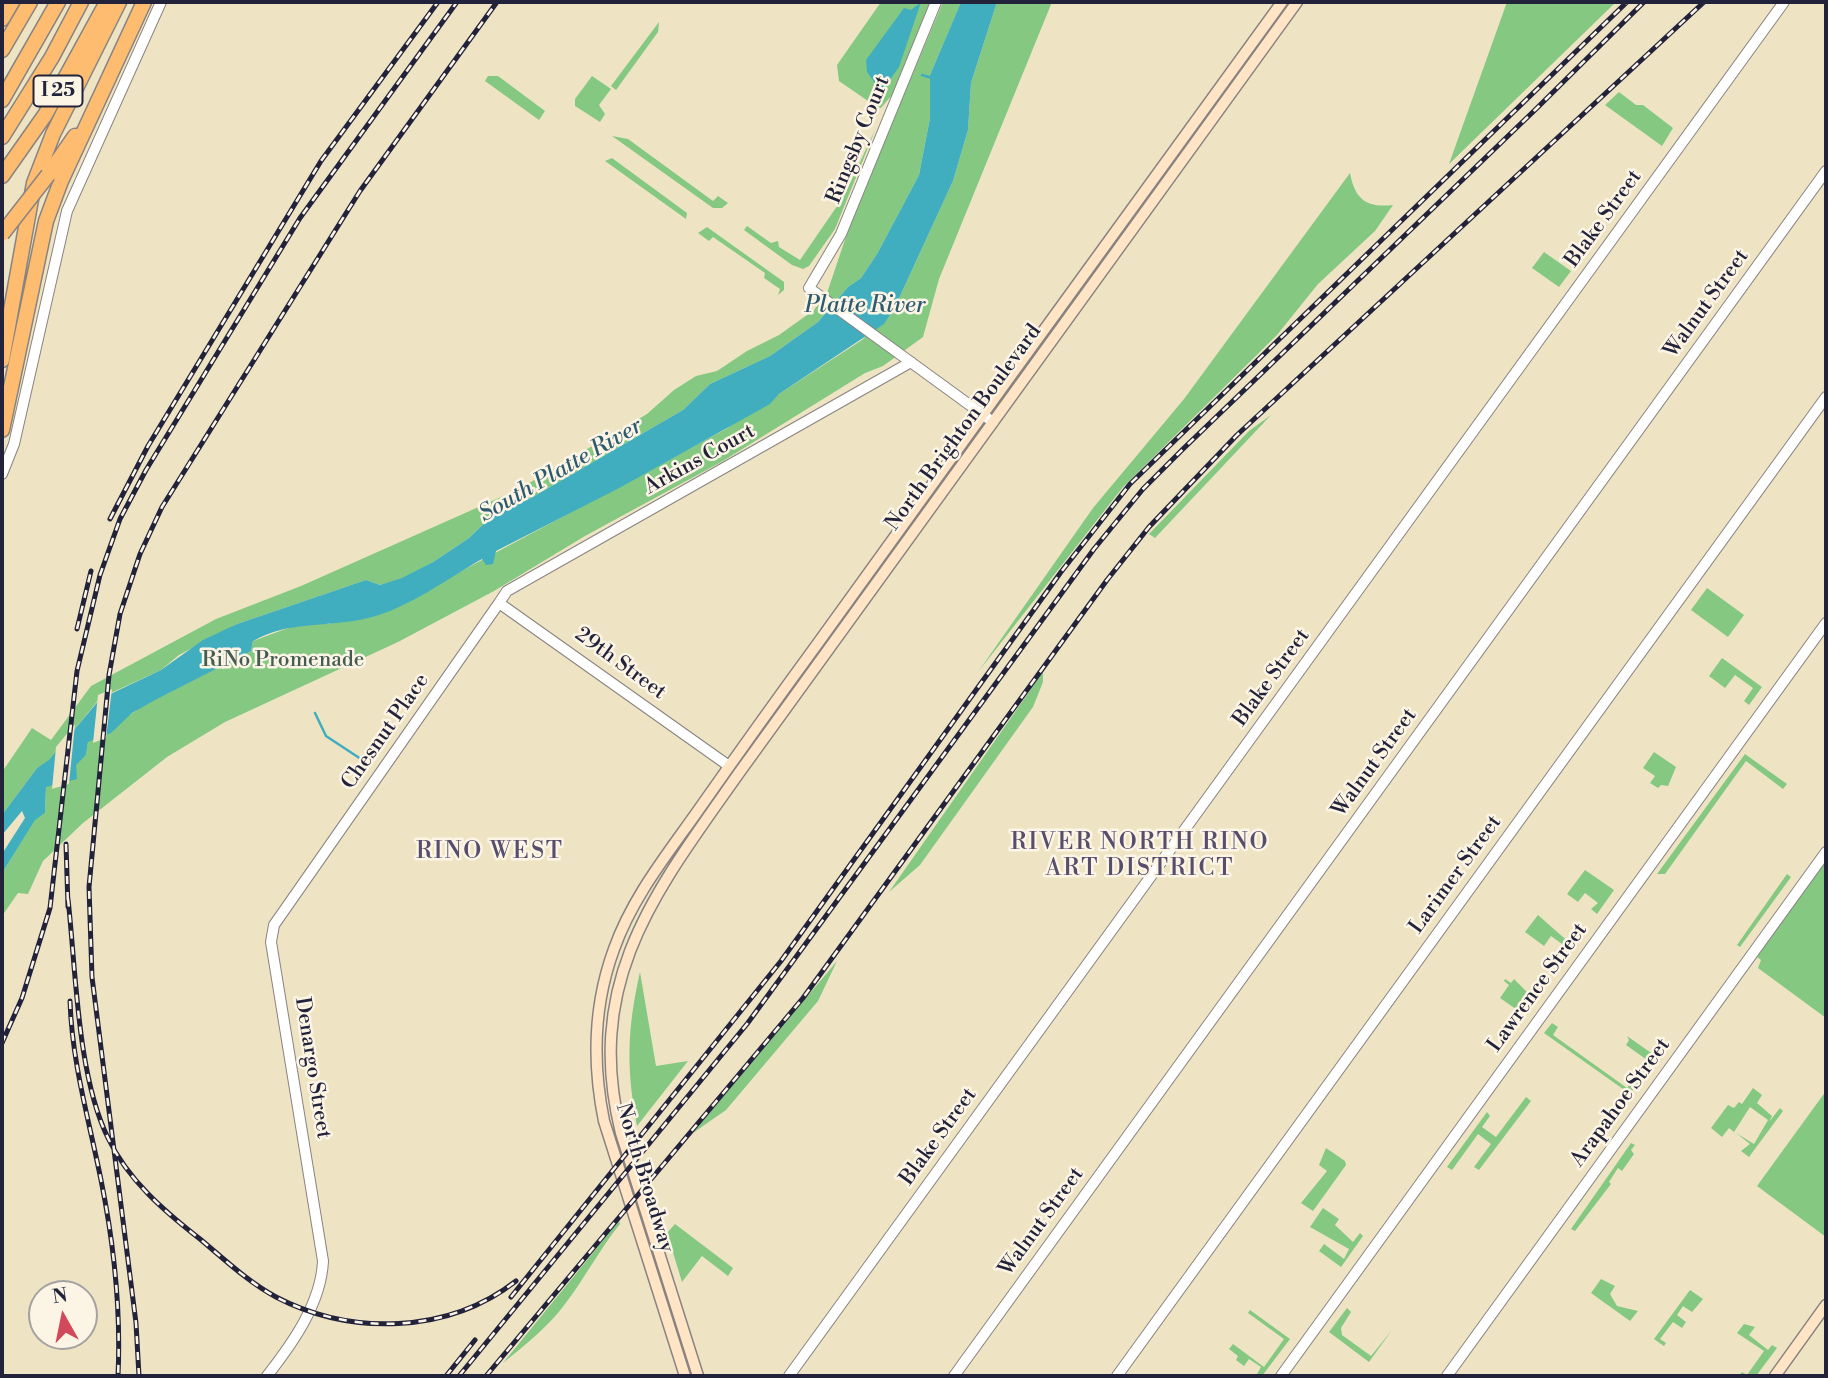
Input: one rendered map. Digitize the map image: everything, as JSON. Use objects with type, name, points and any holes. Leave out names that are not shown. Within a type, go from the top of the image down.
[{"type":"highway","points":[[2,19],[12,2]]},
{"type":"highway","points":[[2,50],[30,2]]},
{"type":"highway","name":"I 25","points":[[2,100],[58,2]]},
{"type":"highway","points":[[2,137],[52,57],[81,2]]},
{"type":"highway","name":"I 25","points":[[2,176],[45,115],[107,2]]},
{"type":"highway","points":[[2,360],[34,183],[53,134],[120,2]]},
{"type":"highway","points":[[2,430],[46,221],[93,110],[144,2]]},
{"type":"highway","points":[[2,234],[48,175],[93,110]]},
{"type":"main road","name":"North Brighton Boulevard","points":[[654,872],[982,414],[1282,2]]},
{"type":"main road","name":"North Brighton Boulevard","points":[[666,879],[1297,2]]},
{"type":"main road","points":[[1206,127],[1211,100]]},
{"type":"main road","name":"North Broadway","points":[[654,872],[636,902],[614,949],[597,1016],[595,1056],[604,1121],[685,1376]]},
{"type":"main road","name":"North Broadway","points":[[666,879],[642,920],[617,991],[611,1034],[611,1082],[621,1133],[698,1376]]},
{"type":"main road","points":[[1775,1376],[1826,1305]]},
{"type":"street","points":[[2,474],[14,444],[67,211],[161,2]]},
{"type":"street","name":"Ringsby Court","points":[[911,362],[809,288],[842,234],[936,2]]},
{"type":"street","name":"Blake Street","points":[[789,1376],[1784,2]]},
{"type":"street","name":"Walnut Street","points":[[954,1376],[1826,171]]},
{"type":"street","points":[[911,362],[993,422]]},
{"type":"street","name":"Arkins Court","points":[[499,603],[507,591],[911,362]]},
{"type":"street","name":"Larimer Street","points":[[1117,1376],[1826,397]]},
{"type":"street","name":"29th Street","points":[[499,603],[729,766]]},
{"type":"street","name":"Chesnut Place","points":[[305,883],[499,603]]},
{"type":"street","name":"Lawrence Street","points":[[1281,1376],[1826,623]]},
{"type":"street","name":"Arapahoe Street","points":[[1447,1376],[1826,852]]},
{"type":"street","name":"Denargo Street","points":[[270,1372],[309,1312],[323,1270],[271,942],[274,925],[305,883]]},
{"type":"green space","points":[[881,2],[930,2],[892,95],[881,108],[875,106],[878,101],[871,96],[868,101],[839,81],[837,65]]},
{"type":"green space","points":[[943,2],[961,2],[930,75],[930,118],[919,175],[877,254],[861,278],[848,287],[818,322],[770,356],[710,384],[683,410],[531,498],[493,515],[469,538],[402,579],[380,585],[366,580],[237,624],[179,655],[161,670],[100,698],[49,761],[37,768],[2,815],[2,772],[32,728],[51,740],[91,686],[216,619],[301,586],[519,489],[647,414],[674,390],[696,376],[717,371],[747,351],[779,335],[814,310],[827,293],[853,216]]},
{"type":"green space","name":"RiNo Promenade","points":[[997,2],[1052,2],[939,279],[923,337],[883,366],[865,373],[723,461],[585,536],[494,591],[398,642],[225,722],[167,757],[83,823],[43,861],[28,894],[18,893],[2,916],[2,873],[35,819],[45,813],[46,787],[86,755],[88,741],[108,731],[162,694],[251,651],[253,641],[299,624],[329,624],[456,574],[726,429],[862,340],[895,307],[953,181],[968,130],[971,83]]},
{"type":"green space","points":[[1507,2],[1616,2],[1449,164]]},
{"type":"green space","points":[[659,22],[658,32],[616,90],[611,86]]},
{"type":"green space","points":[[488,76],[498,76],[545,111],[539,120],[485,81]]},
{"type":"green space","points":[[592,76],[611,89],[599,105],[605,114],[600,122],[575,106],[575,99]]},
{"type":"green space","points":[[1619,92],[1636,105],[1643,105],[1673,128],[1662,146],[1605,105]]},
{"type":"green space","points":[[876,128],[835,229],[809,266],[803,269],[792,265],[744,230],[747,226],[771,243],[778,241],[779,247],[800,260],[844,196]]},
{"type":"green space","points":[[612,136],[628,139],[713,201],[718,196],[728,203],[722,208],[713,208]]},
{"type":"green space","points":[[612,158],[687,213],[686,219],[605,161]]},
{"type":"green space","points":[[1350,173],[1355,190],[1364,200],[1376,205],[1393,205],[1375,231],[1318,284],[1277,335],[1123,487],[978,672],[1093,508],[1184,399]]},
{"type":"green space","points":[[707,227],[784,282],[784,290],[778,295],[780,289],[764,278],[765,273],[713,237],[709,241],[698,233]]},
{"type":"green space","points":[[1544,252],[1571,271],[1559,287],[1532,268]]},
{"type":"green space","points":[[1271,415],[1155,538],[1149,534],[1249,431]]},
{"type":"green space","points":[[1707,588],[1744,615],[1728,637],[1691,610]]},
{"type":"green space","points":[[1722,658],[1762,687],[1749,705],[1744,701],[1753,688],[1735,675],[1725,688],[1709,676]]},
{"type":"green space","points":[[1043,672],[1043,682],[1033,707],[920,865],[889,892]]},
{"type":"green space","points":[[1654,752],[1676,767],[1668,786],[1661,785],[1658,788],[1650,783],[1655,776],[1643,768]]},
{"type":"green space","points":[[1745,754],[1787,784],[1783,789],[1746,761],[1665,874],[1657,874]]},
{"type":"green space","points":[[1826,860],[1826,1018],[1758,968],[1761,960],[1757,957]]},
{"type":"green space","points":[[1585,870],[1614,890],[1597,914],[1591,909],[1598,903],[1585,893],[1578,902],[1567,894]]},
{"type":"green space","points":[[1787,874],[1791,877],[1740,947],[1737,945]]},
{"type":"green space","points":[[1538,915],[1572,945],[1569,949],[1551,936],[1544,946],[1525,932]]},
{"type":"green space","points":[[837,961],[818,1001],[726,1110],[693,1133]]},
{"type":"green space","points":[[640,972],[656,1066],[688,1061],[637,1126],[631,1086],[630,1031]]},
{"type":"green space","points":[[1505,979],[1511,983],[1514,979],[1529,994],[1537,987],[1542,988],[1523,1014],[1500,998],[1509,985]]},
{"type":"green space","points":[[1552,1023],[1558,1027],[1553,1035],[1627,1088],[1647,1060],[1626,1045],[1629,1040],[1627,1036],[1657,1057],[1630,1094],[1544,1033]]},
{"type":"green space","points":[[1753,1088],[1762,1095],[1757,1103],[1772,1116],[1769,1122],[1780,1108],[1783,1111],[1749,1157],[1741,1151],[1750,1144],[1736,1133],[1754,1144],[1768,1120],[1750,1107],[1734,1132],[1729,1128],[1722,1137],[1711,1128],[1728,1105],[1734,1108],[1739,1102],[1742,1104]]},
{"type":"green space","points":[[1826,1091],[1826,1237],[1757,1186]]},
{"type":"green space","points":[[1526,1097],[1531,1101],[1479,1170],[1474,1167],[1491,1144],[1478,1134],[1452,1170],[1447,1167],[1487,1112],[1490,1116],[1482,1127],[1496,1137]]},
{"type":"green space","points":[[1631,1143],[1635,1145],[1631,1150],[1634,1154],[1622,1171],[1618,1168],[1609,1182],[1611,1184],[1575,1231],[1571,1229]]},
{"type":"green space","points":[[1326,1148],[1345,1161],[1346,1165],[1313,1211],[1301,1203],[1327,1171],[1319,1165]]},
{"type":"green space","points":[[1323,1208],[1339,1219],[1335,1225],[1353,1242],[1360,1233],[1363,1236],[1341,1267],[1319,1251],[1324,1244],[1344,1259],[1349,1249],[1310,1227]]},
{"type":"green space","points":[[619,1221],[620,1224],[558,1312],[503,1363]]},
{"type":"green space","points":[[675,1224],[733,1268],[728,1276],[702,1256],[682,1282],[667,1233]]},
{"type":"green space","points":[[1601,1279],[1615,1286],[1610,1294],[1617,1306],[1638,1311],[1630,1321],[1591,1293]]},
{"type":"green space","points":[[1690,1290],[1703,1299],[1692,1312],[1683,1306],[1677,1315],[1686,1322],[1682,1328],[1673,1322],[1660,1339],[1666,1343],[1664,1346],[1654,1339]]},
{"type":"green space","points":[[1347,1308],[1351,1312],[1341,1328],[1342,1335],[1371,1356],[1392,1330],[1369,1362],[1329,1332]]},
{"type":"green space","points":[[1250,1310],[1290,1339],[1262,1376],[1256,1376],[1261,1367],[1249,1359],[1244,1366],[1236,1360],[1238,1356],[1229,1349],[1233,1344],[1264,1367],[1284,1339],[1248,1313]]},
{"type":"green space","points":[[1744,1324],[1755,1327],[1749,1335],[1768,1350],[1772,1345],[1777,1348],[1756,1376],[1739,1376],[1742,1372],[1747,1375],[1764,1351],[1737,1333]]},
{"type":"water","points":[[921,2],[899,67],[884,88],[879,89],[867,72],[866,60],[904,8],[911,10]]},
{"type":"water","name":"Platte River","points":[[961,2],[997,2],[971,83],[968,130],[953,181],[895,307],[884,324],[779,394],[770,404],[623,486],[496,551],[493,564],[486,565],[482,559],[398,608],[368,618],[295,627],[267,634],[253,641],[251,651],[132,713],[111,733],[88,742],[86,755],[76,765],[77,779],[46,787],[45,813],[35,820],[2,873],[2,854],[25,818],[22,811],[2,835],[2,815],[37,768],[49,760],[100,699],[161,670],[203,640],[237,624],[366,580],[380,585],[402,578],[433,562],[469,538],[493,515],[531,498],[683,410],[710,384],[770,356],[818,322],[848,287],[861,278],[877,254],[919,175],[930,118],[930,75]]},
{"type":"pier","points":[[112,689],[106,738],[93,743],[98,695]]},
{"type":"pier","points":[[75,724],[69,784],[52,789],[56,747]]},
{"type":"waterway","points":[[922,75],[932,78]]},
{"type":"waterway","points":[[315,713],[326,736],[370,765]]},
{"type":"railway","points":[[110,519],[148,446],[321,161],[438,2]]},
{"type":"railway","points":[[2,1043],[22,998],[50,908],[77,671],[100,575],[120,519],[146,470],[300,218],[457,2]]},
{"type":"railway","points":[[139,1376],[136,1323],[92,977],[89,887],[109,675],[120,614],[140,554],[162,507],[360,191],[497,2]]},
{"type":"railway","points":[[511,1297],[781,961],[1061,572],[1130,484],[1627,2]]},
{"type":"railway","points":[[459,1376],[747,1024],[1094,549],[1143,489],[1644,2]]},
{"type":"railway","points":[[486,1376],[803,998],[1107,580],[1149,527],[1237,435],[1704,2]]},
{"type":"railway","points":[[77,629],[91,571]]},
{"type":"railway","points":[[66,844],[68,907]]},
{"type":"railway","points":[[68,899],[79,1022],[98,1113],[108,1138],[126,1168],[148,1194],[173,1217],[236,1270],[266,1291],[305,1310],[336,1318],[399,1324],[430,1320],[489,1299],[516,1281]]},
{"type":"railway","points":[[70,1001],[78,1069],[110,1228],[117,1302],[118,1376]]},
{"type":"railway","points":[[446,1376],[475,1340]]},
{"type":"district","name":"RINO WEST","points":[[490,852]]},
{"type":"district","name":"RIVER NORTH RINO ART DISTRICT","points":[[1140,856]]},
{"type":"water label","name":"South Platte River","points":[[561,471]]}]
